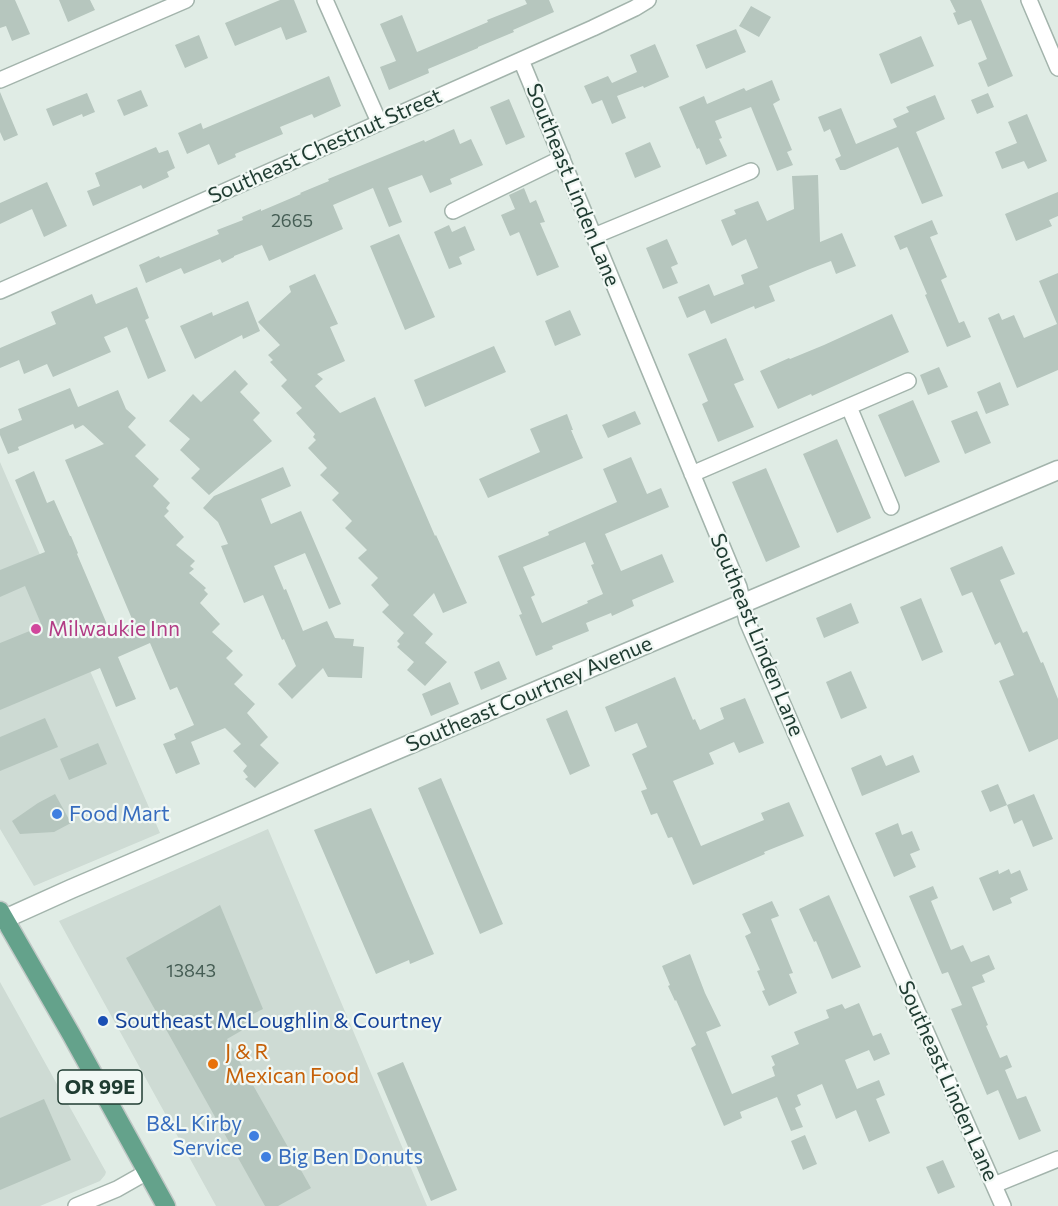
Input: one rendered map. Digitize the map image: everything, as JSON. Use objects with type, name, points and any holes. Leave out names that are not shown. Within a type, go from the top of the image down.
[{"type":"main road","name":"OR 99E","points":[[2,917],[71,1034],[166,1206]]},
{"type":"street","points":[[0,80],[186,0]]},
{"type":"street","points":[[325,0],[379,122]]},
{"type":"street","name":"Southeast Chestnut Street","points":[[0,291],[593,28],[648,0]]},
{"type":"street","points":[[1029,0],[1058,68]]},
{"type":"street","name":"Southeast Linden Lane","points":[[521,60],[739,587],[747,621],[1003,1206]]},
{"type":"street","points":[[453,211],[562,158]]},
{"type":"street","points":[[594,236],[751,171]]},
{"type":"street","points":[[692,474],[908,381]]},
{"type":"street","points":[[849,407],[891,507]]},
{"type":"street","name":"Southeast Courtney Avenue","points":[[2,917],[1058,470]]},
{"type":"street","points":[[994,1185],[1058,1160]]},
{"type":"street","points":[[76,1206],[117,1189],[147,1172]]},
{"type":"shaded area","points":[[0,462],[160,833],[34,886],[0,829]]},
{"type":"shaded area","points":[[268,829],[427,1206],[216,1206],[59,921]]},
{"type":"shaded area","points":[[0,982],[106,1172],[100,1181],[40,1206],[0,1206]]},
{"type":"building","points":[[0,0],[15,0],[30,34],[12,41],[6,26],[0,28]]},
{"type":"building","points":[[59,0],[90,0],[95,10],[68,22]]},
{"type":"building","points":[[280,0],[294,0],[307,32],[286,40],[281,27],[235,46],[225,23]]},
{"type":"building","points":[[525,0],[549,0],[554,12],[428,69],[429,73],[389,90],[380,67],[396,61],[380,24],[402,15],[417,52],[527,4]]},
{"type":"building","points":[[950,0],[981,0],[1013,76],[988,87],[978,63],[987,59],[971,20],[958,25],[953,13],[956,12]]},
{"type":"building","points":[[751,6],[771,17],[759,37],[739,26]]},
{"type":"building","points":[[736,29],[746,52],[706,69],[696,45]]},
{"type":"building","points":[[199,35],[208,58],[185,68],[175,45]]},
{"type":"building","points":[[921,36],[934,66],[891,84],[879,54]]},
{"type":"building","points":[[655,44],[669,77],[617,96],[626,118],[612,124],[602,100],[592,104],[584,86],[608,76],[612,83],[637,72],[630,55]]},
{"type":"building","points":[[329,76],[341,106],[314,118],[312,114],[280,127],[283,134],[235,154],[236,157],[218,165],[209,144],[187,154],[178,133],[201,123],[203,129]]},
{"type":"building","points":[[772,80],[780,100],[773,104],[792,150],[787,152],[793,165],[777,171],[751,107],[715,121],[722,138],[719,139],[727,156],[706,165],[679,107],[704,96],[707,104],[744,88],[746,91]]},
{"type":"building","points":[[141,90],[148,106],[124,116],[117,100]]},
{"type":"building","points":[[0,92],[18,135],[4,141],[0,132]]},
{"type":"building","points":[[87,93],[95,112],[83,117],[82,114],[53,126],[46,109]]},
{"type":"building","points":[[988,93],[994,107],[977,114],[971,100]]},
{"type":"building","points":[[935,95],[945,119],[916,132],[943,196],[922,204],[898,147],[845,170],[840,170],[835,159],[841,156],[830,129],[824,132],[818,117],[841,108],[856,144],[897,127],[893,119],[909,112],[906,107]]},
{"type":"building","points":[[509,99],[525,137],[506,145],[490,107]]},
{"type":"building","points":[[1027,114],[1047,161],[1028,169],[1024,161],[1002,169],[995,152],[1017,143],[1008,122]]},
{"type":"building","points":[[454,129],[460,144],[471,139],[483,165],[450,179],[452,184],[430,193],[422,175],[388,188],[402,222],[389,227],[373,188],[333,205],[343,229],[269,261],[262,245],[222,263],[220,259],[184,274],[181,268],[146,283],[139,265],[219,234],[217,230],[243,220],[242,217],[301,194],[329,181],[328,179]]},
{"type":"building","points":[[650,142],[661,167],[635,178],[625,153]]},
{"type":"building","points":[[156,147],[159,153],[168,150],[175,168],[167,172],[169,177],[143,189],[141,185],[93,206],[87,191],[100,186],[95,173]]},
{"type":"building","points":[[818,175],[820,242],[842,233],[856,266],[836,274],[831,261],[810,269],[769,286],[775,301],[755,309],[754,306],[711,324],[705,310],[687,318],[678,297],[709,284],[714,296],[744,284],[741,275],[758,268],[746,239],[732,246],[721,220],[736,214],[734,210],[758,201],[767,221],[794,209],[792,176]]},
{"type":"building","points":[[47,182],[67,226],[44,237],[32,209],[0,224],[0,203]]},
{"type":"building","points":[[524,188],[530,203],[536,200],[545,222],[540,223],[559,267],[537,276],[519,232],[510,236],[501,215],[515,209],[509,195]]},
{"type":"building","points":[[1058,192],[1058,216],[1049,220],[1052,226],[1016,241],[1005,214]]},
{"type":"building","points":[[932,220],[938,234],[930,237],[947,277],[941,280],[959,323],[964,321],[971,337],[947,347],[907,247],[900,250],[894,236]]},
{"type":"building","points":[[449,225],[452,232],[465,226],[475,250],[459,257],[462,264],[449,269],[434,232]]},
{"type":"building","points":[[399,234],[435,317],[405,330],[370,246]]},
{"type":"building","points":[[667,239],[678,264],[671,267],[678,283],[663,289],[646,248]]},
{"type":"building","points":[[1058,273],[1058,370],[1017,388],[988,318],[999,313],[1002,320],[1014,315],[1024,338],[1057,324],[1039,281]]},
{"type":"building","points":[[315,274],[338,324],[330,327],[345,361],[317,374],[323,379],[315,386],[340,413],[375,397],[435,536],[467,603],[443,613],[434,593],[413,615],[433,634],[425,643],[447,662],[425,686],[407,670],[414,662],[397,647],[400,644],[397,641],[404,633],[382,612],[389,605],[371,585],[378,578],[358,558],[367,550],[345,528],[352,521],[332,500],[339,493],[320,475],[327,468],[308,448],[316,440],[313,437],[315,434],[296,413],[302,408],[281,386],[287,380],[270,362],[273,360],[268,355],[280,345],[258,322],[291,292],[289,286]]},
{"type":"building","points":[[137,287],[149,318],[145,320],[166,371],[148,379],[127,327],[104,337],[111,352],[53,377],[47,364],[24,374],[19,360],[0,368],[0,348],[56,324],[51,312],[92,294],[96,304]]},
{"type":"building","points":[[248,301],[260,331],[243,339],[242,335],[195,359],[180,326],[212,312],[213,316]]},
{"type":"building","points":[[570,310],[581,335],[555,346],[545,321]]},
{"type":"building","points":[[892,314],[909,352],[778,409],[760,371]]},
{"type":"building","points":[[726,338],[744,380],[734,384],[754,427],[718,442],[702,404],[708,401],[688,354]]},
{"type":"building","points":[[494,346],[506,372],[425,407],[414,380]]},
{"type":"building","points":[[939,367],[948,387],[928,395],[920,375]]},
{"type":"building","points":[[235,370],[248,384],[240,392],[260,413],[253,420],[272,441],[209,495],[191,478],[200,469],[180,450],[190,439],[169,421],[193,394],[201,402]]},
{"type":"building","points":[[1000,382],[1009,405],[986,414],[977,392]]},
{"type":"building","points":[[70,388],[78,407],[118,390],[126,409],[136,418],[128,427],[146,445],[135,456],[159,479],[153,486],[170,503],[166,508],[169,511],[164,516],[184,537],[176,545],[195,561],[190,566],[194,569],[189,573],[206,588],[204,590],[208,594],[200,603],[220,624],[212,632],[233,651],[226,658],[243,675],[234,684],[255,704],[247,713],[268,737],[260,745],[279,763],[255,788],[245,779],[248,777],[243,771],[247,766],[233,751],[241,744],[225,728],[191,742],[200,764],[176,774],[163,744],[176,739],[174,734],[194,725],[177,687],[170,690],[150,643],[118,657],[136,699],[116,707],[100,668],[0,710],[0,643],[42,626],[25,586],[0,597],[0,570],[45,552],[15,480],[34,471],[47,503],[54,500],[112,636],[135,626],[65,460],[104,444],[83,425],[75,429],[73,424],[18,447],[19,450],[8,454],[0,435],[0,429],[22,420],[18,409]]},
{"type":"building","points":[[913,400],[940,462],[905,477],[878,415]]},
{"type":"building","points":[[635,411],[641,424],[608,438],[602,425]]},
{"type":"building","points":[[977,411],[991,443],[965,454],[951,421]]},
{"type":"building","points":[[567,414],[583,458],[488,498],[479,479],[540,452],[530,429]]},
{"type":"building","points":[[837,439],[871,518],[837,533],[803,454]]},
{"type":"building","points":[[631,457],[647,494],[661,488],[669,507],[605,534],[621,571],[662,554],[674,582],[632,600],[634,606],[612,616],[611,613],[586,623],[589,631],[552,646],[553,649],[536,656],[519,615],[522,614],[498,556],[549,535],[548,532],[617,502],[603,469]],"holes":[[[585,542],[594,564],[591,565],[603,594],[542,623],[531,597],[535,595],[523,567]]]},
{"type":"building","points":[[283,467],[291,486],[261,499],[271,524],[301,511],[341,604],[329,609],[305,553],[274,566],[284,590],[286,589],[303,631],[327,621],[335,638],[354,639],[353,646],[364,647],[362,678],[328,677],[323,668],[292,699],[278,684],[296,666],[284,639],[282,640],[263,595],[244,603],[221,546],[228,544],[218,522],[203,508],[214,496]]},
{"type":"building","points":[[766,468],[800,547],[766,562],[732,482]]},
{"type":"building","points":[[1002,546],[1015,574],[1000,580],[1023,633],[1027,631],[1041,663],[1043,662],[1058,699],[1058,739],[1029,752],[999,681],[1014,675],[1000,642],[995,645],[972,592],[962,596],[950,568]]},
{"type":"building","points":[[921,598],[943,652],[922,661],[900,607]]},
{"type":"building","points":[[851,603],[859,623],[824,638],[816,618]]},
{"type":"building","points":[[499,661],[507,679],[481,690],[474,672]]},
{"type":"building","points":[[851,671],[867,708],[841,719],[826,682]]},
{"type":"building","points":[[675,677],[693,720],[695,719],[700,730],[724,719],[720,708],[745,698],[764,743],[739,753],[734,742],[709,753],[714,764],[673,781],[701,846],[764,820],[761,813],[789,802],[804,836],[693,885],[672,837],[668,838],[657,813],[651,815],[641,791],[647,789],[632,754],[647,747],[637,723],[615,732],[605,707]]},
{"type":"building","points":[[450,682],[459,704],[431,716],[422,694]]},
{"type":"building","points":[[567,710],[590,766],[570,775],[546,719]]},
{"type":"building","points":[[45,718],[58,747],[0,771],[0,737]]},
{"type":"building","points":[[98,743],[107,764],[69,780],[60,759]]},
{"type":"building","points":[[881,755],[886,766],[913,755],[920,772],[862,796],[851,768]]},
{"type":"building","points":[[441,778],[503,924],[480,934],[418,788]]},
{"type":"building","points":[[998,784],[1007,805],[990,812],[981,791]]},
{"type":"building","points":[[55,794],[71,823],[54,832],[20,834],[12,821]]},
{"type":"building","points":[[1034,794],[1053,839],[1033,847],[1022,820],[1014,824],[1007,805]]},
{"type":"building","points":[[371,808],[434,954],[410,964],[409,960],[376,974],[314,830]]},
{"type":"building","points":[[898,823],[902,835],[912,831],[920,850],[910,854],[916,867],[894,877],[875,833]]},
{"type":"building","points":[[1009,869],[1011,874],[1020,870],[1028,890],[1010,898],[1012,903],[993,911],[979,878],[998,870],[999,874]]},
{"type":"building","points":[[933,886],[938,898],[931,901],[951,950],[963,945],[971,962],[989,955],[995,969],[982,975],[985,982],[972,987],[1000,1058],[1007,1055],[1012,1067],[1005,1070],[1017,1099],[1026,1096],[1041,1131],[1019,1140],[998,1090],[987,1095],[951,1009],[962,1005],[948,972],[942,974],[909,896]]},
{"type":"building","points":[[829,895],[861,967],[832,979],[799,909]]},
{"type":"building","points":[[772,901],[779,916],[771,919],[793,973],[789,974],[797,993],[769,1006],[757,971],[760,970],[745,936],[751,933],[742,914]]},
{"type":"building","points":[[220,905],[263,1009],[249,1016],[253,1024],[227,1039],[311,1188],[278,1206],[265,1206],[126,958]]},
{"type":"building","points":[[690,954],[721,1026],[706,1032],[732,1094],[775,1076],[772,1067],[775,1065],[771,1056],[799,1044],[794,1032],[829,1018],[826,1010],[842,1004],[845,1009],[859,1003],[873,1036],[881,1033],[890,1054],[874,1061],[869,1050],[845,1060],[857,1089],[879,1080],[885,1095],[876,1099],[890,1133],[869,1142],[856,1110],[836,1119],[822,1084],[797,1095],[801,1105],[795,1108],[803,1127],[791,1131],[777,1097],[740,1112],[742,1118],[724,1126],[691,1048],[696,1045],[668,986],[670,985],[662,966]]},
{"type":"building","points":[[403,1062],[457,1190],[431,1201],[377,1073]]},
{"type":"building","points":[[44,1099],[71,1160],[0,1190],[0,1118]]},
{"type":"building","points":[[805,1135],[817,1164],[803,1170],[791,1141]]},
{"type":"building","points":[[943,1160],[955,1187],[938,1194],[926,1167]]},
{"type":"place","name":"Milwaukie Inn","points":[[36,629]]},
{"type":"place","name":"Food Mart","points":[[57,814]]},
{"type":"place","name":"Southeast McLoughlin & Courtney","points":[[103,1021]]},
{"type":"place","name":"J & R Mexican Food","points":[[213,1064]]},
{"type":"place","name":"B&L Kirby Service","points":[[254,1136]]},
{"type":"place","name":"Big Ben Donuts","points":[[266,1157]]}]
